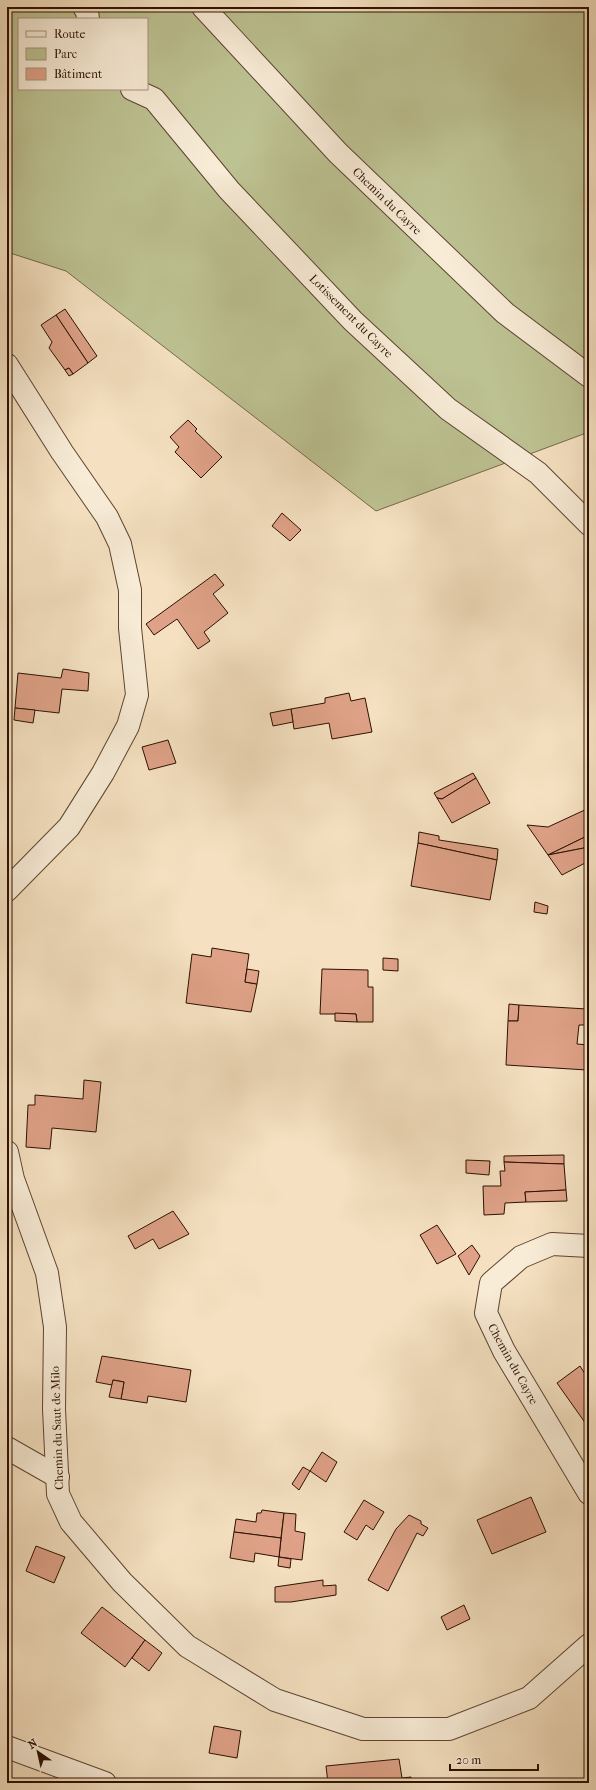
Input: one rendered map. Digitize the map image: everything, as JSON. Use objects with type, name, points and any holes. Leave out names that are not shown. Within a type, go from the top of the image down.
[{"type":"street","points":[[84,7],[87,11],[88,18]]},
{"type":"street","name":"Chemin du Cayre","points":[[203,7],[338,153],[505,313],[589,376]]},
{"type":"street","name":"Lotissement du Cayre","points":[[134,90],[154,99],[229,190],[353,321],[448,409],[538,473],[589,524]]},
{"type":"street","points":[[7,364],[62,452],[107,516],[120,544],[130,590],[130,628],[137,695],[128,726],[103,774],[69,827],[7,890]]},
{"type":"street","name":"Chemin du Saut de Milo","points":[[7,1152],[13,1180],[47,1273],[55,1327],[54,1409],[58,1494],[71,1522],[122,1582],[187,1646],[275,1700],[363,1729],[450,1729],[529,1698],[589,1645]]},
{"type":"street","name":"Chemin du Cayre","points":[[589,1246],[552,1244],[521,1257],[491,1283],[486,1313],[504,1351],[589,1493]]},
{"type":"street","points":[[7,1448],[58,1477]]},
{"type":"street","points":[[7,1747],[105,1783]]},
{"type":"green space","points":[[7,7],[589,7],[589,432],[376,511],[66,271],[7,252]]},
{"type":"building","points":[[65,309],[97,356],[88,363],[56,315]]},
{"type":"building","points":[[56,315],[88,363],[73,374],[69,368],[65,370],[49,348],[52,342],[41,325]]},
{"type":"building","points":[[69,368],[73,374],[69,376],[65,370]]},
{"type":"building","points":[[188,420],[197,429],[195,431],[222,457],[201,478],[175,452],[179,447],[170,437]]},
{"type":"building","points":[[282,513],[301,530],[290,541],[272,526]]},
{"type":"building","points":[[215,574],[224,585],[213,594],[228,613],[204,632],[210,641],[198,649],[177,619],[154,635],[146,624]]},
{"type":"building","points":[[63,669],[89,673],[88,691],[62,689],[59,713],[15,708],[18,673],[61,678]]},
{"type":"building","points":[[349,693],[351,701],[365,698],[372,732],[332,739],[329,723],[294,729],[291,709],[325,703],[325,698]]},
{"type":"building","points":[[15,708],[35,710],[33,723],[14,720]]},
{"type":"building","points":[[291,709],[293,722],[273,726],[270,713]]},
{"type":"building","points":[[168,740],[176,763],[149,770],[142,747]]},
{"type":"building","points":[[473,773],[476,778],[442,799],[437,798],[434,793]]},
{"type":"building","points":[[476,778],[490,803],[452,823],[437,798],[442,799]]},
{"type":"building","points":[[589,808],[589,835],[548,855],[527,825],[548,827]]},
{"type":"building","points":[[419,832],[439,836],[439,840],[498,849],[497,860],[418,843]]},
{"type":"building","points":[[589,835],[589,847],[548,855]]},
{"type":"building","points":[[418,843],[497,860],[490,900],[411,886]]},
{"type":"building","points":[[589,847],[589,861],[562,875],[548,855]]},
{"type":"building","points":[[535,902],[548,906],[547,914],[534,912]]},
{"type":"building","points":[[212,948],[249,954],[245,982],[257,984],[251,1012],[186,1003],[192,954],[211,957]]},
{"type":"building","points":[[383,958],[398,959],[398,971],[383,970]]},
{"type":"building","points":[[247,969],[259,971],[257,984],[245,982]]},
{"type":"building","points":[[322,969],[368,970],[368,987],[373,987],[373,1022],[357,1022],[356,1014],[320,1014]]},
{"type":"building","points":[[509,1004],[519,1005],[518,1021],[508,1021]]},
{"type":"building","points":[[519,1005],[587,1009],[586,1025],[579,1025],[577,1044],[589,1045],[587,1070],[506,1065],[508,1021],[518,1021]]},
{"type":"building","points":[[335,1013],[356,1014],[357,1022],[335,1021]]},
{"type":"building","points":[[84,1080],[101,1082],[96,1132],[52,1128],[50,1149],[26,1147],[28,1105],[35,1105],[35,1095],[83,1099]]},
{"type":"building","points":[[564,1155],[564,1164],[504,1162],[504,1156]]},
{"type":"building","points":[[466,1160],[490,1161],[489,1175],[466,1173]]},
{"type":"building","points":[[504,1162],[564,1164],[566,1190],[525,1192],[526,1202],[505,1203],[504,1214],[484,1215],[483,1186],[501,1186],[500,1171],[505,1171]]},
{"type":"building","points":[[566,1190],[567,1201],[526,1202],[525,1192]]},
{"type":"building","points":[[173,1211],[189,1234],[159,1249],[153,1239],[135,1249],[128,1236]]},
{"type":"building","points":[[437,1225],[456,1254],[437,1264],[420,1235]]},
{"type":"building","points":[[472,1245],[480,1256],[469,1275],[458,1256]]},
{"type":"building","points":[[102,1356],[191,1370],[186,1402],[148,1396],[147,1403],[121,1399],[124,1382],[113,1380],[112,1385],[96,1382]]},
{"type":"building","points":[[580,1366],[589,1380],[589,1421],[586,1424],[557,1383]]},
{"type":"building","points":[[113,1380],[124,1382],[121,1399],[109,1397]]},
{"type":"building","points":[[322,1452],[337,1462],[326,1482],[310,1471]]},
{"type":"building","points":[[303,1467],[310,1471],[299,1490],[292,1484]]},
{"type":"building","points":[[531,1497],[546,1532],[492,1554],[477,1520]]},
{"type":"building","points":[[364,1500],[384,1512],[373,1530],[366,1525],[357,1540],[344,1532]]},
{"type":"building","points":[[262,1510],[284,1513],[281,1538],[234,1532],[236,1519],[256,1522],[257,1513],[261,1513]]},
{"type":"building","points":[[284,1513],[296,1514],[295,1531],[305,1533],[302,1560],[279,1557]]},
{"type":"building","points":[[409,1515],[421,1521],[421,1524],[428,1528],[423,1536],[417,1533],[388,1591],[368,1580],[396,1529]]},
{"type":"building","points":[[234,1532],[281,1538],[279,1557],[255,1553],[254,1562],[230,1558]]},
{"type":"building","points":[[36,1546],[65,1557],[54,1583],[26,1571]]},
{"type":"building","points":[[279,1557],[291,1559],[290,1568],[278,1566]]},
{"type":"building","points":[[323,1580],[323,1586],[336,1585],[336,1595],[291,1602],[275,1602],[275,1587]]},
{"type":"building","points":[[464,1605],[470,1619],[447,1630],[441,1617]]},
{"type":"building","points":[[102,1607],[145,1640],[125,1667],[81,1633]]},
{"type":"building","points":[[145,1640],[162,1653],[149,1671],[132,1658]]},
{"type":"building","points":[[214,1726],[241,1731],[237,1758],[209,1753]]},
{"type":"building","points":[[399,1759],[402,1778],[411,1777],[412,1783],[328,1783],[326,1766]]}]
